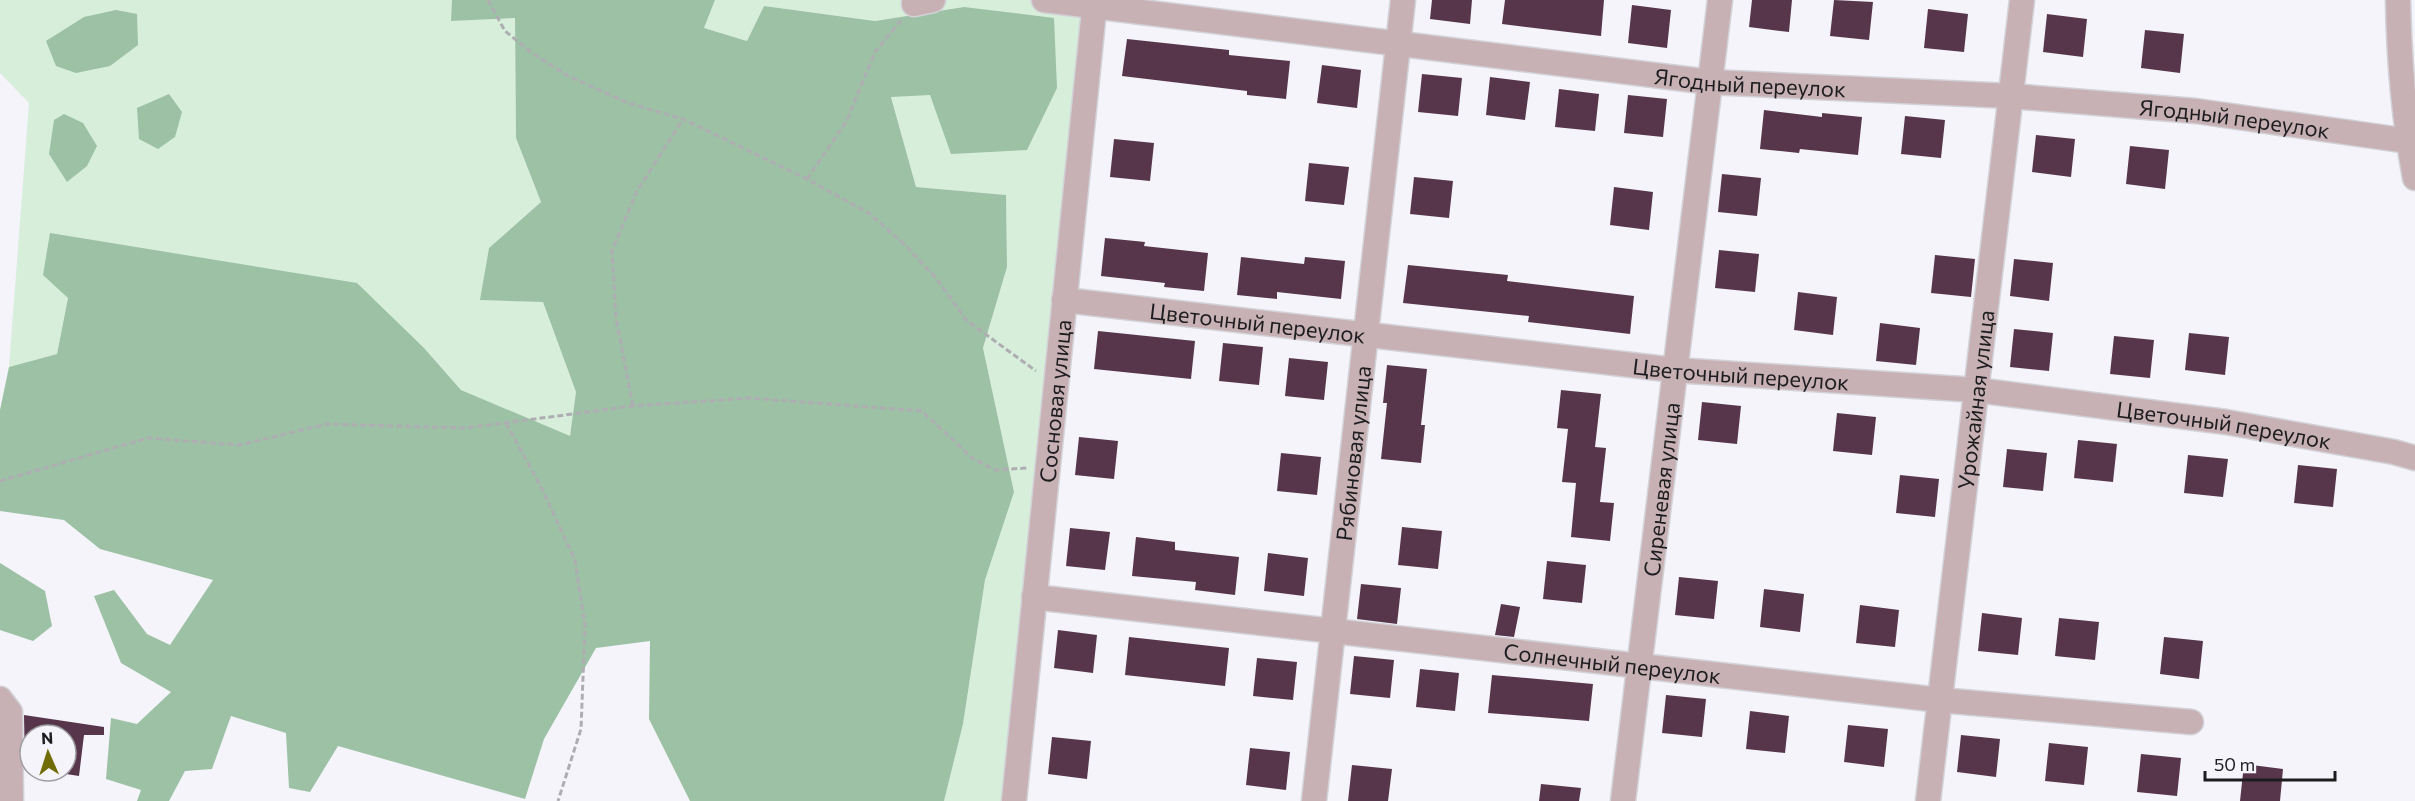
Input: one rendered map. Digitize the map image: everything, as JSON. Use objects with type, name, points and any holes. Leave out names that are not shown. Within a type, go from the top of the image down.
[{"type":"street","name":"Ягодный переулок","points":[[1044,0],[1095,2],[1398,44],[1710,82],[2011,96],[2196,111],[2408,141]]},
{"type":"street","name":"Рябиновая улица","points":[[1314,801],[1403,0]]},
{"type":"street","name":"Сиреневая улица","points":[[1623,801],[1720,0]]},
{"type":"street","name":"Урожайная улица","points":[[1928,801],[2022,0]]},
{"type":"street","points":[[2398,0],[2399,57],[2408,141],[2415,178]]},
{"type":"street","name":"Сосновая улица","points":[[1014,801],[1095,2]]},
{"type":"street","name":"Цветочный переулок","points":[[1064,300],[1675,370],[1976,390],[2226,422],[2394,452],[2415,458]]},
{"type":"street","name":"Солнечный переулок","points":[[1034,597],[1940,700],[2191,722]]},
{"type":"street","points":[[0,699],[10,712],[11,801]]},
{"type":"path","points":[[488,0],[505,31],[532,53],[567,76],[628,103],[683,119],[807,179],[870,214],[905,245],[937,279],[966,320],[1036,372],[1056,382]]},
{"type":"path","points":[[807,179],[846,122],[875,52],[920,1]]},
{"type":"path","points":[[633,406],[615,318],[612,251],[637,191],[683,119]]},
{"type":"path","points":[[0,481],[148,438],[240,445],[327,424],[466,428],[633,406],[750,398],[922,411],[972,458],[996,470],[1030,468],[1046,478]]},
{"type":"path","points":[[506,423],[541,487],[575,560],[585,626],[581,729],[558,801]]},
{"type":"green space","points":[[0,0],[452,0],[452,21],[515,17],[516,138],[541,202],[489,248],[481,300],[543,302],[576,392],[570,437],[461,390],[424,348],[68,298],[57,354],[9,367],[29,103],[0,73]]},
{"type":"green space","points":[[452,0],[715,0],[704,28],[747,41],[764,6],[875,21],[964,7],[1054,18],[1057,88],[1027,150],[951,154],[930,95],[891,97],[916,187],[1006,195],[1007,267],[983,348],[1014,492],[985,580],[963,724],[944,801],[690,801],[649,719],[650,641],[596,648],[544,739],[525,799],[338,746],[310,792],[289,788],[286,733],[231,716],[212,769],[185,771],[169,801],[137,801],[141,790],[106,779],[111,718],[137,724],[171,692],[121,663],[94,596],[114,590],[147,634],[170,645],[213,580],[100,549],[64,520],[0,511],[0,410],[9,367],[57,354],[68,298],[43,275],[50,233],[357,283],[424,348],[461,390],[570,436],[576,392],[543,302],[480,300],[489,248],[541,202],[516,138],[515,18],[451,21]]},
{"type":"green space","points":[[715,0],[1088,0],[1004,801],[944,801],[963,724],[985,580],[1014,492],[983,348],[1007,267],[1006,195],[916,187],[891,96],[930,94],[964,7],[875,21],[764,6],[747,41],[704,28]]},
{"type":"green space","points":[[116,10],[137,14],[138,45],[110,66],[76,73],[56,66],[46,41],[84,17]]},
{"type":"green space","points":[[169,94],[182,112],[175,137],[158,149],[139,139],[137,108]]},
{"type":"green space","points":[[64,114],[83,123],[97,146],[87,166],[67,182],[49,154],[54,120]]},
{"type":"green space","points":[[0,563],[45,591],[52,626],[33,641],[0,630]]},
{"type":"building","points":[[1432,0],[1472,0],[1470,24],[1430,19]]},
{"type":"building","points":[[1505,0],[1604,0],[1601,36],[1502,24]]},
{"type":"building","points":[[1752,0],[1792,0],[1789,32],[1749,27]]},
{"type":"building","points":[[1834,0],[1873,2],[1869,40],[1830,36]]},
{"type":"building","points":[[1632,5],[1671,10],[1667,48],[1628,43]]},
{"type":"building","points":[[1928,9],[1968,14],[1964,52],[1924,48]]},
{"type":"building","points":[[2047,14],[2087,19],[2083,57],[2043,52]]},
{"type":"building","points":[[2145,30],[2184,34],[2180,73],[2141,68]]},
{"type":"building","points":[[1127,39],[1229,50],[1229,55],[1290,61],[1286,99],[1247,95],[1247,91],[1122,76]]},
{"type":"building","points":[[1322,65],[1361,70],[1357,108],[1317,103]]},
{"type":"building","points":[[1422,74],[1462,78],[1458,116],[1418,112]]},
{"type":"building","points":[[1490,77],[1530,82],[1525,120],[1486,115]]},
{"type":"building","points":[[1559,89],[1599,94],[1595,131],[1555,127]]},
{"type":"building","points":[[1628,95],[1667,99],[1663,137],[1624,133]]},
{"type":"building","points":[[1764,110],[1822,117],[1822,113],[1862,117],[1858,155],[1800,149],[1799,153],[1760,149]]},
{"type":"building","points":[[1905,116],[1945,120],[1941,158],[1901,154]]},
{"type":"building","points":[[2036,135],[2075,139],[2071,177],[2032,172]]},
{"type":"building","points":[[1114,139],[1154,143],[1150,181],[1110,177]]},
{"type":"building","points":[[2130,146],[2169,150],[2165,189],[2126,184]]},
{"type":"building","points":[[1309,163],[1349,167],[1344,205],[1305,201]]},
{"type":"building","points":[[1722,174],[1761,178],[1757,216],[1718,212]]},
{"type":"building","points":[[1414,177],[1453,181],[1449,218],[1410,214]]},
{"type":"building","points":[[1614,187],[1653,192],[1649,230],[1610,225]]},
{"type":"building","points":[[1105,238],[1145,242],[1144,246],[1208,253],[1204,291],[1164,287],[1165,283],[1101,276]]},
{"type":"building","points":[[1719,250],[1759,254],[1755,292],[1715,288]]},
{"type":"building","points":[[1935,255],[1975,259],[1971,297],[1931,293]]},
{"type":"building","points":[[1241,257],[1304,264],[1305,257],[1345,261],[1341,299],[1277,292],[1277,299],[1237,295]]},
{"type":"building","points":[[2014,259],[2053,263],[2049,301],[2010,296]]},
{"type":"building","points":[[1408,265],[1508,275],[1507,281],[1634,296],[1630,334],[1528,322],[1529,316],[1403,303]]},
{"type":"building","points":[[1798,292],[1837,297],[1833,335],[1794,330]]},
{"type":"building","points":[[1880,323],[1920,328],[1916,365],[1876,361]]},
{"type":"building","points":[[2014,329],[2053,333],[2049,371],[2010,367]]},
{"type":"building","points":[[1098,331],[1195,341],[1191,379],[1094,369]]},
{"type":"building","points":[[2189,333],[2229,337],[2225,375],[2185,370]]},
{"type":"building","points":[[2114,336],[2154,340],[2150,378],[2110,374]]},
{"type":"building","points":[[1223,343],[1263,347],[1259,385],[1219,381]]},
{"type":"building","points":[[1289,358],[1328,362],[1324,400],[1285,396]]},
{"type":"building","points":[[1387,365],[1427,369],[1421,425],[1425,425],[1421,463],[1381,459],[1387,403],[1383,403]]},
{"type":"building","points":[[1561,390],[1601,394],[1595,447],[1606,448],[1600,502],[1614,503],[1610,541],[1571,537],[1576,483],[1562,482],[1568,429],[1557,428]]},
{"type":"building","points":[[1702,402],[1741,406],[1737,444],[1698,440]]},
{"type":"building","points":[[1837,413],[1876,417],[1872,455],[1833,451]]},
{"type":"building","points":[[1079,437],[1118,441],[1114,479],[1075,475]]},
{"type":"building","points":[[2078,440],[2117,444],[2113,482],[2074,478]]},
{"type":"building","points":[[2007,449],[2047,453],[2043,491],[2003,487]]},
{"type":"building","points":[[1281,453],[1321,457],[1317,495],[1277,491]]},
{"type":"building","points":[[2188,455],[2228,459],[2223,497],[2184,493]]},
{"type":"building","points":[[2298,465],[2337,469],[2333,507],[2294,503]]},
{"type":"building","points":[[1900,475],[1939,479],[1935,517],[1896,513]]},
{"type":"building","points":[[1402,527],[1442,531],[1438,569],[1398,565]]},
{"type":"building","points":[[1070,528],[1110,532],[1105,570],[1066,566]]},
{"type":"building","points":[[1136,537],[1175,542],[1175,550],[1239,557],[1235,595],[1195,590],[1196,582],[1132,576]]},
{"type":"building","points":[[1268,553],[1308,558],[1304,596],[1264,591]]},
{"type":"building","points":[[1547,561],[1586,565],[1582,603],[1543,599]]},
{"type":"building","points":[[1679,577],[1718,581],[1714,619],[1675,615]]},
{"type":"building","points":[[1361,584],[1401,588],[1397,624],[1357,619]]},
{"type":"building","points":[[1764,589],[1804,594],[1800,632],[1760,627]]},
{"type":"building","points":[[1501,604],[1520,607],[1514,637],[1495,635]]},
{"type":"building","points":[[1860,605],[1899,610],[1895,647],[1856,643]]},
{"type":"building","points":[[1982,613],[2022,618],[2018,655],[1978,651]]},
{"type":"building","points":[[2059,618],[2099,622],[2095,660],[2055,656]]},
{"type":"building","points":[[1058,630],[1097,635],[1093,673],[1054,668]]},
{"type":"building","points":[[1129,637],[1229,648],[1225,686],[1125,675]]},
{"type":"building","points":[[2164,637],[2203,641],[2199,679],[2160,674]]},
{"type":"building","points":[[1354,656],[1394,660],[1390,698],[1350,694]]},
{"type":"building","points":[[1257,658],[1297,662],[1293,700],[1253,696]]},
{"type":"building","points":[[1420,669],[1459,673],[1455,711],[1416,707]]},
{"type":"building","points":[[1492,675],[1593,684],[1589,721],[1488,713]]},
{"type":"building","points":[[1666,695],[1706,699],[1702,737],[1662,733]]},
{"type":"building","points":[[1750,711],[1789,716],[1785,753],[1746,749]]},
{"type":"building","points":[[24,715],[77,723],[24,723]]},
{"type":"building","points":[[78,723],[104,727],[104,735],[84,735],[79,776]]},
{"type":"building","points":[[1848,725],[1888,729],[1884,767],[1844,762]]},
{"type":"building","points":[[1961,735],[2000,739],[1996,777],[1957,772]]},
{"type":"building","points":[[1052,737],[1091,741],[1087,779],[1048,774]]},
{"type":"building","points":[[2049,743],[2088,747],[2084,785],[2045,781]]},
{"type":"building","points":[[1250,748],[1290,752],[1286,790],[1246,785]]},
{"type":"building","points":[[2141,754],[2181,758],[2177,796],[2137,792]]},
{"type":"building","points":[[2244,764],[2283,769],[2280,801],[2240,801]]},
{"type":"building","points":[[1352,765],[1392,769],[1388,801],[1348,801]]},
{"type":"building","points":[[1541,784],[1581,788],[1579,801],[1539,801]]}]
